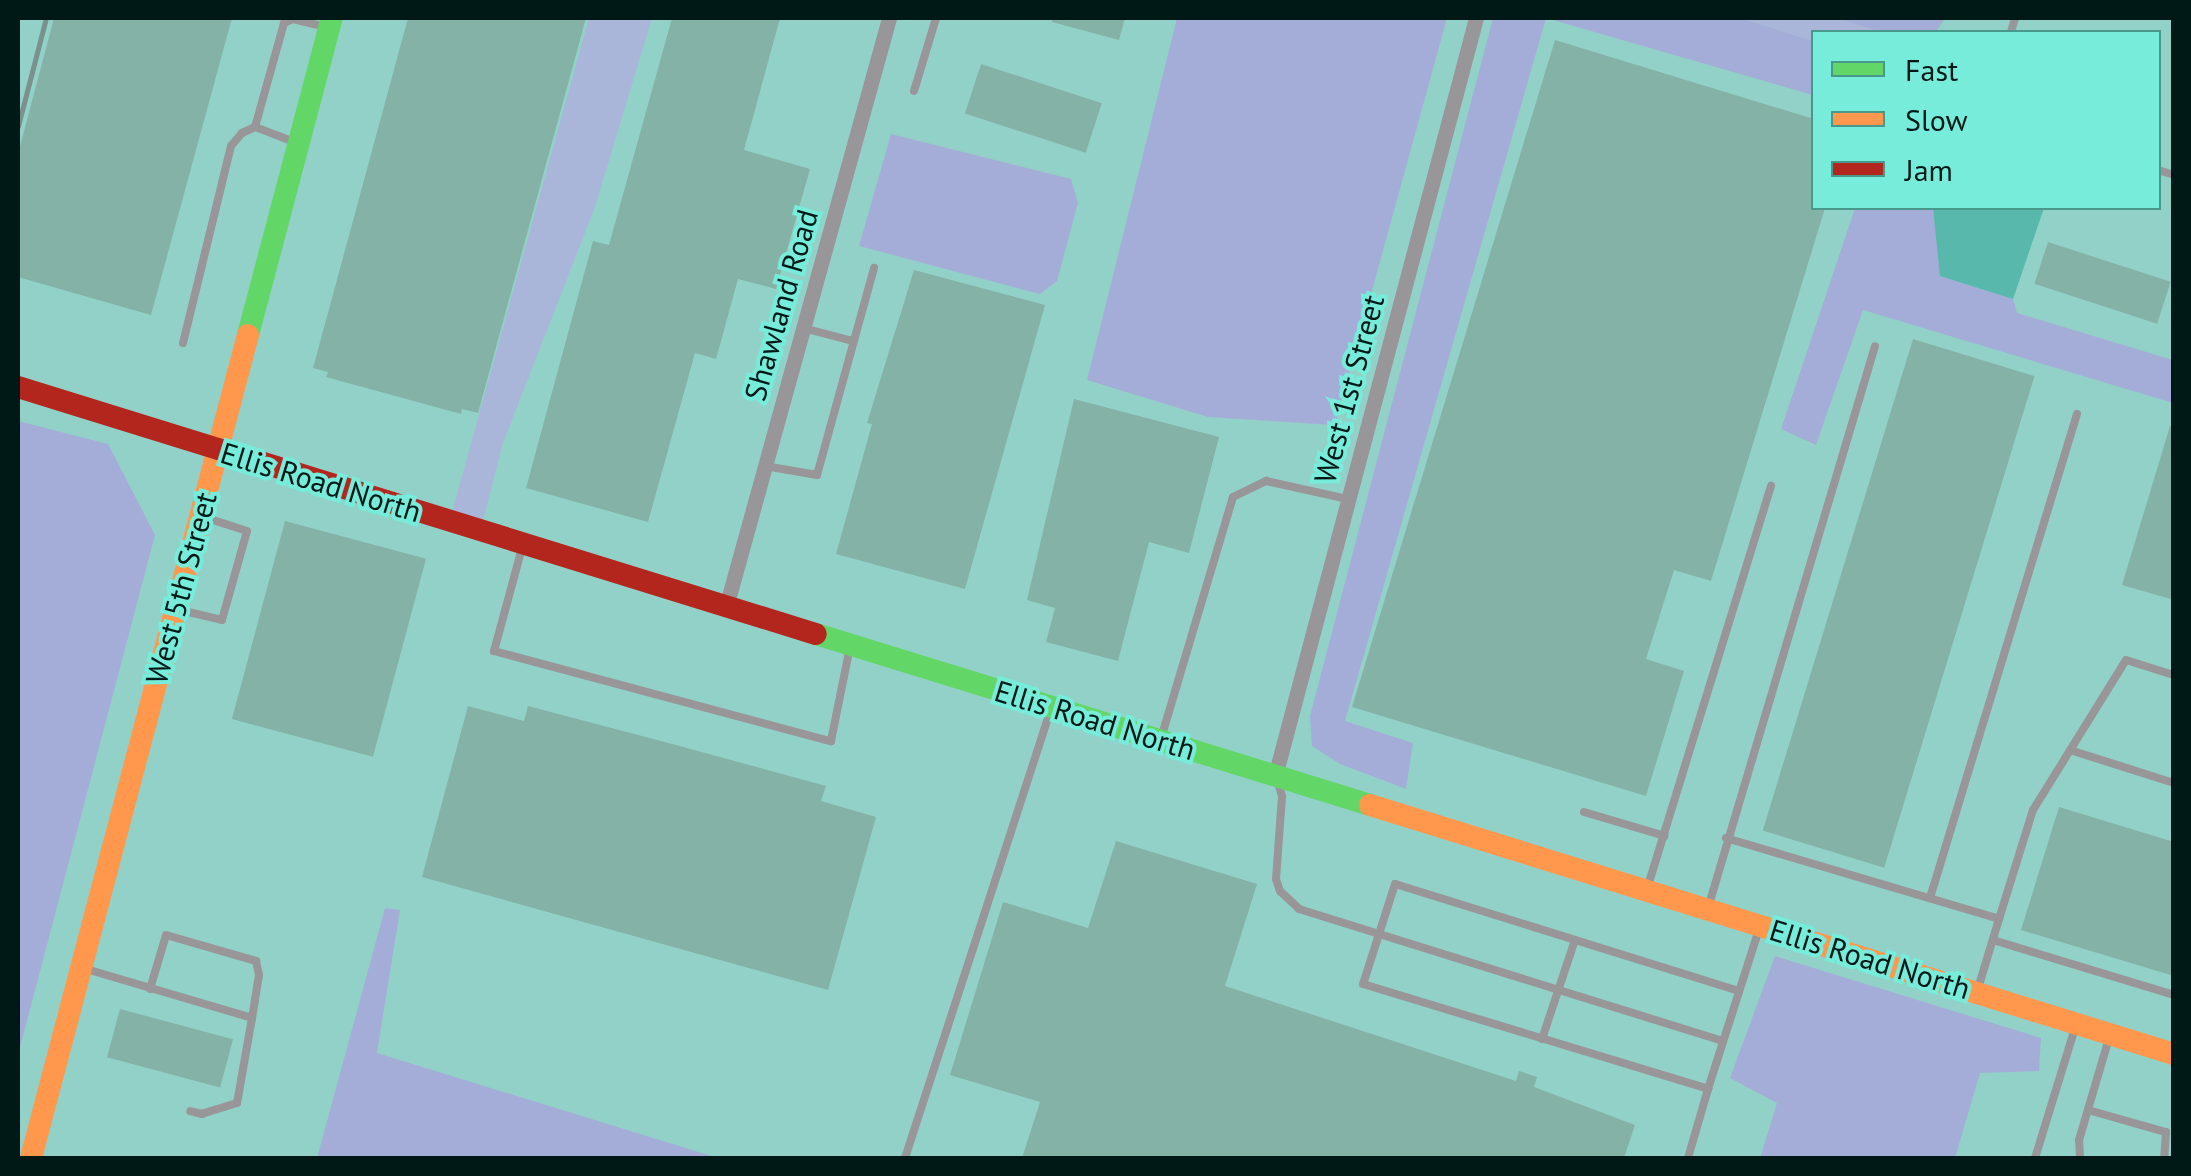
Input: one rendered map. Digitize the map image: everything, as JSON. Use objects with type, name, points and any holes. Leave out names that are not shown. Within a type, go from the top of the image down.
[{"type":"street","name":"Shawland Road","points":[[726,607],[889,18]]},
{"type":"street","name":"West 1st Street","points":[[1275,776],[1476,18]]},
{"type":"street","name":"West 5th Street","points":[[31,1158],[330,23]]},
{"type":"street","name":"Ellis Road North","points":[[18,386],[2174,1054]]},
{"type":"lane","points":[[914,92],[936,18]]},
{"type":"lane","points":[[255,127],[284,23],[292,19],[330,23]]},
{"type":"lane","points":[[184,344],[231,146],[242,133],[255,127],[299,143]]},
{"type":"lane","points":[[765,466],[817,475],[874,268]]},
{"type":"lane","points":[[803,328],[853,341]]},
{"type":"lane","points":[[1708,908],[1874,346]]},
{"type":"lane","points":[[1930,898],[2077,414]]},
{"type":"lane","points":[[1161,740],[1233,497],[1266,480],[1348,499]]},
{"type":"lane","points":[[1646,889],[1772,486]]},
{"type":"lane","points":[[176,609],[222,620],[247,532],[200,516]]},
{"type":"lane","points":[[523,544],[494,651],[830,741],[851,645]]},
{"type":"lane","points":[[1977,992],[2033,810],[2070,750],[2126,660],[2174,675]]},
{"type":"lane","points":[[906,1158],[1052,707]]},
{"type":"lane","points":[[2070,750],[2174,784]]},
{"type":"lane","points":[[1275,776],[1282,796],[1276,878],[1280,892],[1299,909],[1378,937],[1723,1041]]},
{"type":"lane","points":[[1584,812],[1665,836]]},
{"type":"lane","points":[[1726,838],[1999,919]]},
{"type":"lane","points":[[1708,1089],[1363,984],[1394,884],[1739,991]]},
{"type":"lane","points":[[1688,1158],[1760,925]]},
{"type":"lane","points":[[150,989],[166,935],[256,961],[259,975],[237,1103],[202,1114],[190,1111]]},
{"type":"lane","points":[[1542,1038],[1575,940]]},
{"type":"lane","points":[[1993,940],[2174,994]]},
{"type":"lane","points":[[82,968],[252,1018]]},
{"type":"lane","points":[[2035,1158],[2076,1024]]},
{"type":"lane","points":[[2080,1158],[2080,1140],[2110,1034]]},
{"type":"lane","points":[[2088,1110],[2166,1132],[2164,1158]]},
{"type":"shaded area","points":[[589,18],[652,18],[595,207],[503,443],[483,521],[452,512]]},
{"type":"shaded area","points":[[1177,18],[1447,18],[1335,425],[1208,417],[1087,380]]},
{"type":"shaded area","points":[[1493,18],[1546,18],[1345,721],[1413,743],[1406,789],[1340,764],[1312,746],[1310,716]]},
{"type":"shaded area","points":[[1546,18],[1740,18],[1811,40],[1811,94]]},
{"type":"shaded area","points":[[1740,18],[1837,18],[1875,30],[1811,30],[1811,40]]},
{"type":"shaded area","points":[[1837,18],[1945,18],[1937,30],[1875,30]]},
{"type":"shaded area","points":[[891,134],[1071,179],[1078,203],[1057,281],[1040,294],[859,246]]},
{"type":"shaded area","points":[[1854,210],[1933,210],[1941,276],[2013,299],[2017,313],[2173,360],[2173,403],[1863,310],[1816,445],[1781,429]]},
{"type":"shaded area","points":[[1933,210],[2043,210],[2013,299],[1940,276]]},
{"type":"shaded area","points":[[18,421],[108,444],[155,535],[18,1055]]},
{"type":"shaded area","points":[[385,908],[400,910],[377,1053],[718,1158],[317,1158]]},
{"type":"shaded area","points":[[1775,956],[2041,1038],[2039,1071],[1980,1073],[1955,1158],[1760,1158],[1777,1103],[1730,1078]]},
{"type":"building","points":[[54,18],[232,18],[151,315],[18,277],[18,154]]},
{"type":"building","points":[[408,18],[586,18],[478,413],[462,409],[461,414],[326,377],[328,372],[313,368]]},
{"type":"building","points":[[672,18],[780,18],[744,150],[810,169],[776,289],[738,279],[716,359],[695,353],[648,522],[526,488],[593,241],[609,245]]},
{"type":"building","points":[[1053,18],[1125,18],[1119,40],[1052,22]]},
{"type":"building","points":[[1555,40],[1811,118],[1811,210],[1824,210],[1711,581],[1674,570],[1646,659],[1684,671],[1646,796],[1352,707]]},
{"type":"building","points":[[981,64],[1102,103],[1086,153],[965,113]]},
{"type":"building","points":[[2048,242],[2171,282],[2157,324],[2034,284]]},
{"type":"building","points":[[914,270],[1045,305],[965,589],[836,554],[872,424],[867,423]]},
{"type":"building","points":[[1913,339],[2034,376],[1884,868],[1763,831]]},
{"type":"building","points":[[1074,399],[1219,437],[1189,553],[1149,542],[1118,661],[1046,642],[1055,608],[1027,600]]},
{"type":"building","points":[[2170,426],[2174,427],[2174,600],[2122,585]]},
{"type":"building","points":[[285,521],[426,559],[373,757],[232,719]]},
{"type":"building","points":[[468,706],[524,721],[528,706],[676,745],[826,786],[821,801],[876,817],[828,990],[422,877]]},
{"type":"building","points":[[2059,807],[2174,842],[2174,976],[2021,930]]},
{"type":"building","points":[[1116,841],[1257,884],[1225,986],[1516,1081],[1519,1071],[1537,1077],[1534,1087],[1635,1125],[1624,1158],[1022,1158],[1040,1102],[950,1075],[1003,902],[1088,928]]},
{"type":"building","points":[[120,1009],[233,1039],[220,1088],[107,1057]]},
{"type":"railway","points":[[18,126],[46,18]]},
{"type":"traffic: fast","points":[[248,335],[332,18]]},
{"type":"traffic: fast","points":[[816,634],[1370,805]]},
{"type":"traffic: slow","points":[[31,1158],[248,335]]},
{"type":"traffic: slow","points":[[1370,805],[2174,1054]]},
{"type":"traffic: jam","points":[[18,387],[816,634]]}]
